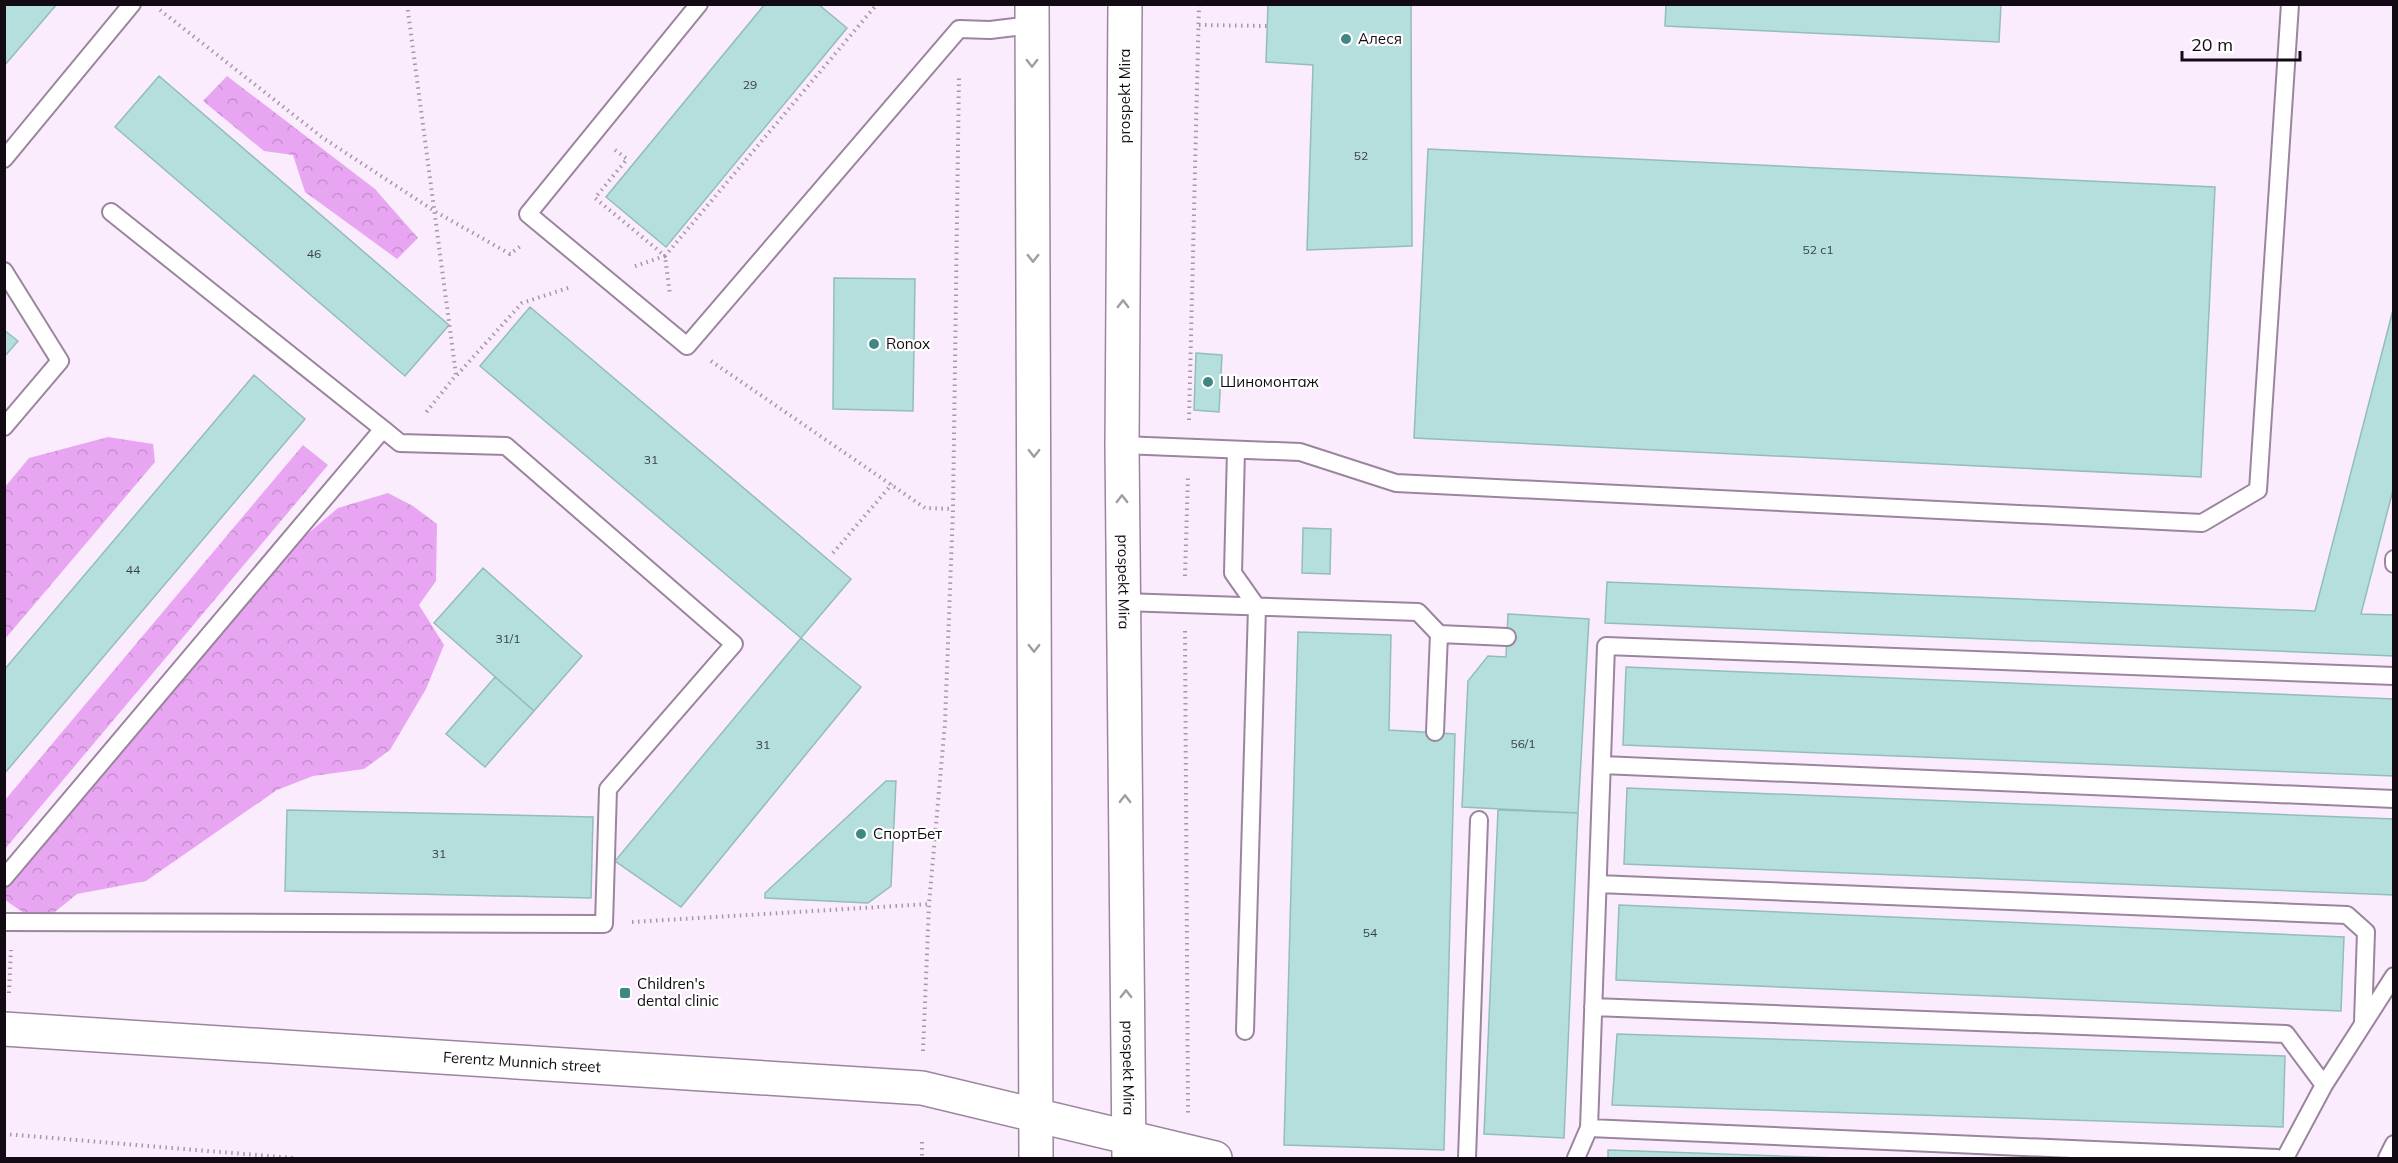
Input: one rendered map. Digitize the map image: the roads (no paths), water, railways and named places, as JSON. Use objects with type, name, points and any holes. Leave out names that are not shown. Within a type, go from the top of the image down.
[{"type":"main road","name":"prospekt Mira","points":[[1125,4],[1122,445],[1129,1147]]},
{"type":"main road","points":[[1032,15],[1036,1158]]},
{"type":"main road","name":"Ferentz Munnich street","points":[[4,1029],[922,1088],[1036,1115],[1129,1147],[1215,1158]]},
{"type":"lane","points":[[4,159],[132,4]]},
{"type":"lane","points":[[699,4],[528,214],[687,346],[959,29],[990,30],[1032,15]]},
{"type":"lane","points":[[1122,445],[1300,452],[1396,483],[2202,524],[2258,490],[2290,4]]},
{"type":"lane","points":[[4,922],[604,924],[608,789],[734,644],[506,446],[400,443],[111,212]]},
{"type":"lane","points":[[4,271],[60,361],[4,427]]},
{"type":"lane","points":[[4,878],[382,429]]},
{"type":"lane","points":[[1236,450],[1233,573],[1257,607],[1245,1031]]},
{"type":"lane","points":[[1123,602],[1418,612],[1439,634],[1507,637]]},
{"type":"lane","points":[[1435,732],[1439,634]]},
{"type":"lane","points":[[1576,1158],[1589,1128],[1606,646],[2394,676]]},
{"type":"lane","points":[[1602,765],[2394,799]]},
{"type":"lane","points":[[1467,1158],[1479,820]]},
{"type":"lane","points":[[1598,884],[2347,915],[2366,932],[2363,1022]]},
{"type":"lane","points":[[2285,1158],[2324,1085],[2394,976]]},
{"type":"lane","points":[[1593,1007],[2286,1034],[2324,1085]]},
{"type":"lane","points":[[1589,1128],[2277,1158]]},
{"type":"lane","points":[[2386,1158],[2394,1144]]},
{"type":"place","name":"Алеся","points":[[1346,39]]},
{"type":"place","name":"Ronox","points":[[874,344]]},
{"type":"place","name":"Шиномонтаж","points":[[1208,382]]},
{"type":"place","name":"СпортБет","points":[[861,834]]},
{"type":"place","name":"Children's dental clinic","points":[[625,993]]}]
